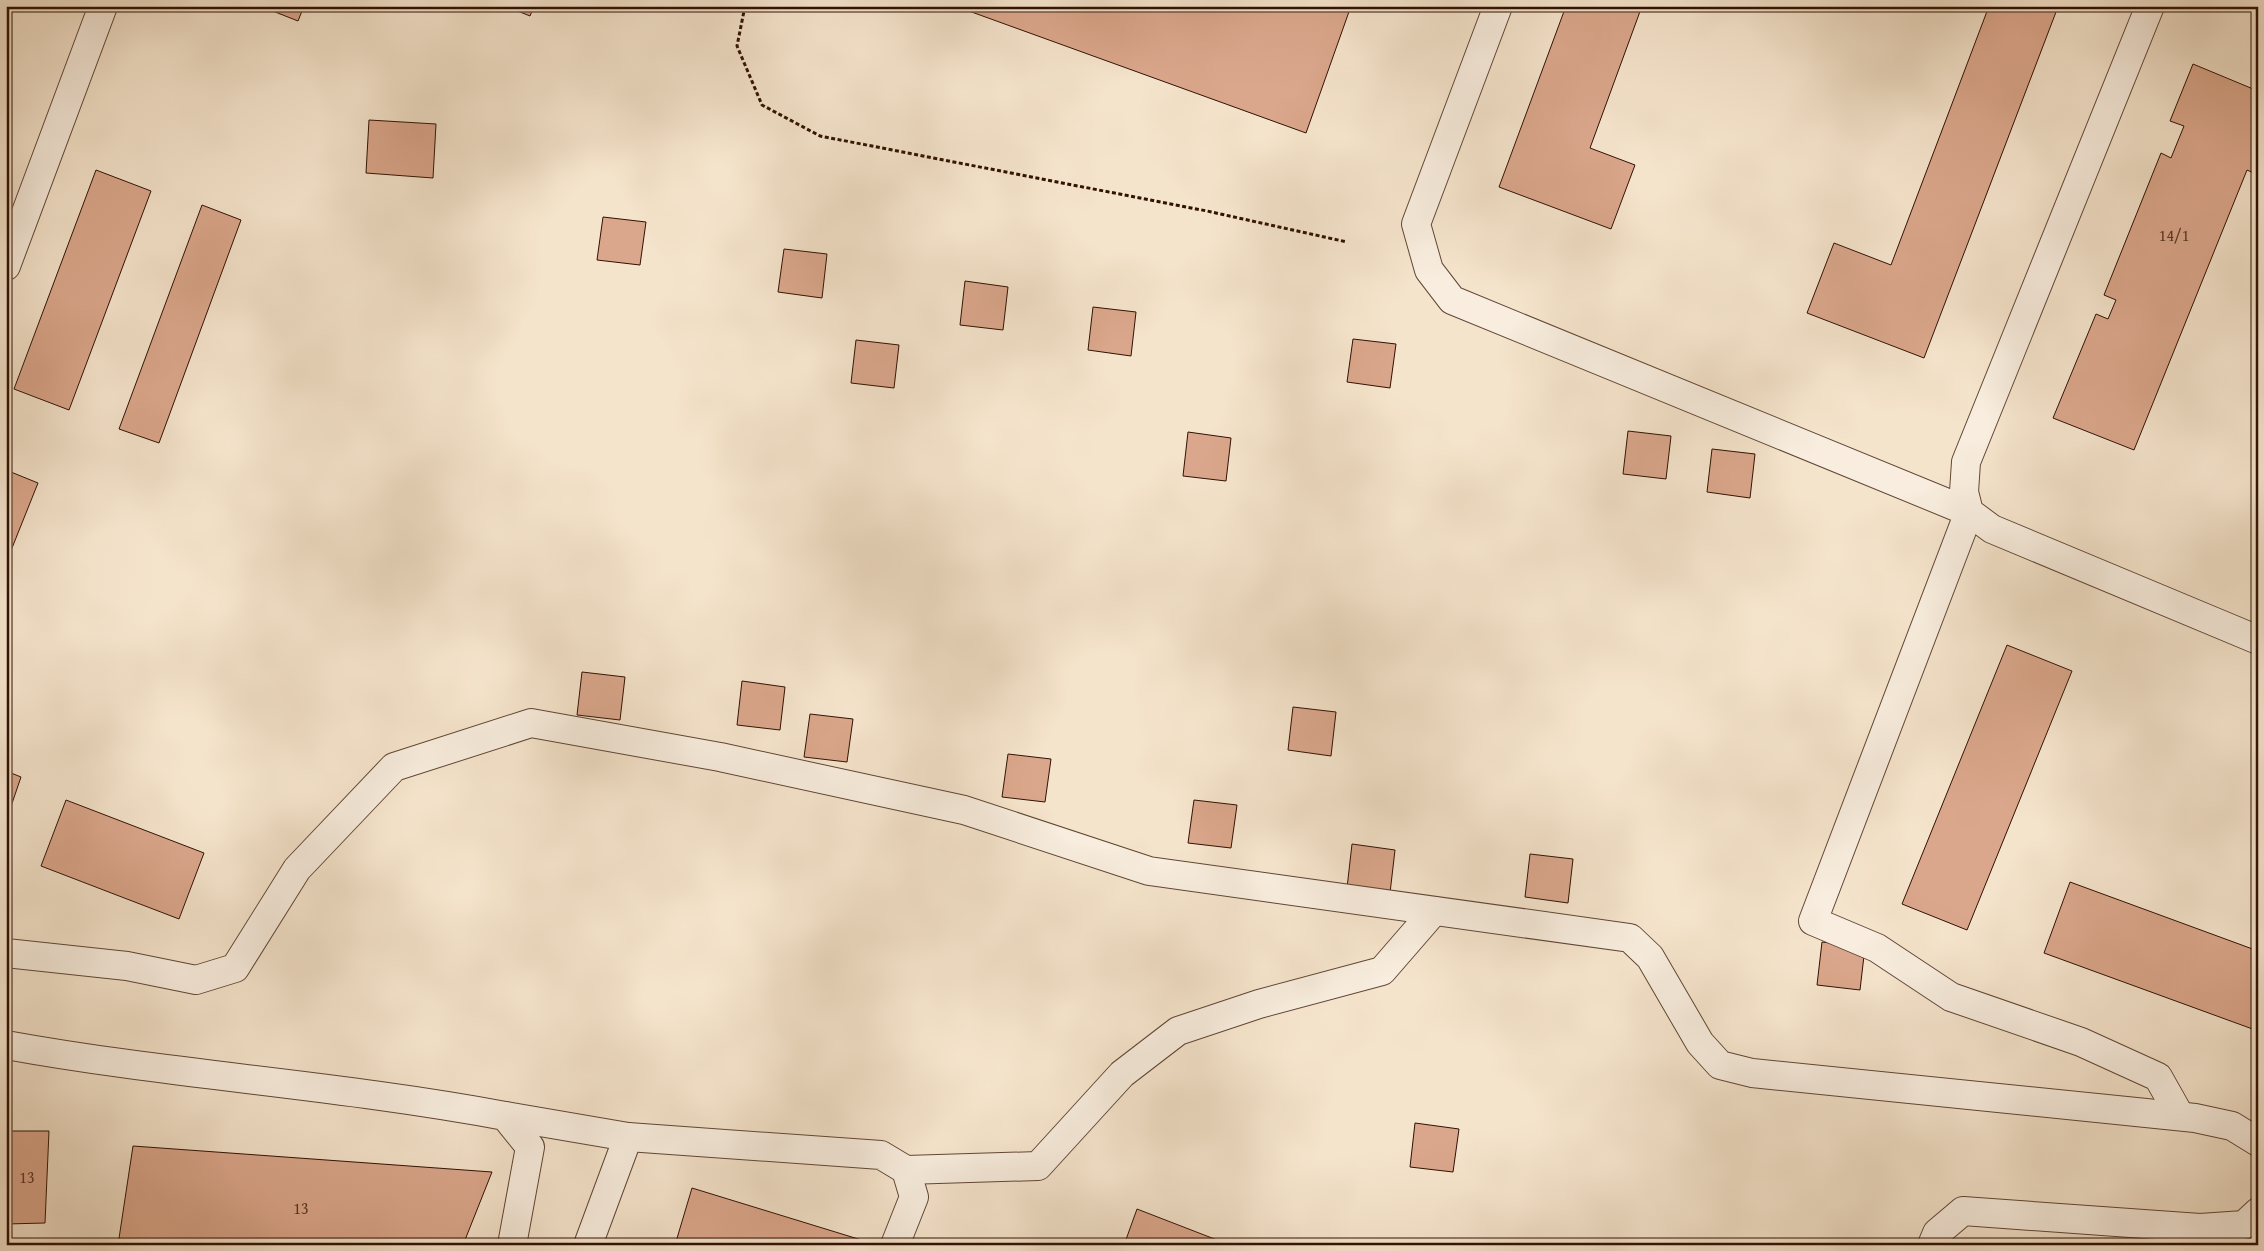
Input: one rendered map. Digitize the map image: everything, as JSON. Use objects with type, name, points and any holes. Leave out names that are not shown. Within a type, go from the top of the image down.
[{"type":"lane","points":[[6,266],[104,6]]},
{"type":"lane","points":[[1498,6],[1416,224],[1428,270],[1452,300],[1969,512],[1992,529],[2258,640]]},
{"type":"lane","points":[[2150,6],[1966,462],[1964,492],[1969,512],[1813,921],[1877,948],[1951,997],[2081,1042],[2158,1077],[2180,1116]]},
{"type":"lane","points":[[6,954],[127,966],[196,980],[235,968],[297,868],[394,768],[531,723],[720,756],[964,810],[1149,871],[1630,938],[1650,957],[1700,1043],[1720,1065],[1752,1073],[2180,1116],[2232,1126],[2258,1142]]},
{"type":"lane","points":[[6,1045],[83,1059],[436,1103],[628,1137],[881,1155],[906,1170],[1038,1166],[1122,1074],[1178,1031],[1259,1004],[1382,971],[1434,911]]},
{"type":"lane","points":[[504,1116],[530,1147],[512,1245]]},
{"type":"lane","points":[[588,1245],[628,1137]]},
{"type":"lane","points":[[895,1245],[914,1197],[906,1170]]},
{"type":"lane","points":[[1932,1245],[1937,1233],[1963,1211],[2200,1228],[2244,1225],[2258,1212]]},
{"type":"path","points":[[745,6],[736,46],[762,105],[820,136],[1207,211],[1347,242]]},
{"type":"building","points":[[260,6],[304,6],[298,21]]},
{"type":"building","points":[[505,6],[534,6],[530,16]]},
{"type":"building","points":[[955,6],[1258,8],[1351,6],[1306,133]]},
{"type":"building","points":[[1566,6],[1642,6],[1590,148],[1635,165],[1611,229],[1499,187]]},
{"type":"building","points":[[1989,6],[2042,6],[2056,12],[1924,358],[1807,313],[1834,243],[1891,265]]},
{"type":"building","points":[[2193,64],[2258,91],[2258,175],[2247,170],[2134,450],[2053,418],[2096,314],[2108,319],[2116,300],[2104,295],[2161,153],[2171,158],[2184,126],[2170,121]]},
{"type":"building","points":[[369,120],[436,124],[433,178],[366,173]]},
{"type":"building","points":[[96,170],[151,191],[69,410],[14,389]]},
{"type":"building","points":[[202,205],[241,220],[159,443],[119,429]]},
{"type":"building","points":[[603,217],[646,222],[640,265],[597,260]]},
{"type":"building","points":[[784,249],[827,254],[822,298],[778,292]]},
{"type":"building","points":[[965,281],[1008,287],[1003,330],[960,325]]},
{"type":"building","points":[[1093,307],[1136,312],[1131,356],[1088,350]]},
{"type":"building","points":[[1353,339],[1396,344],[1390,388],[1347,382]]},
{"type":"building","points":[[856,340],[899,345],[894,388],[851,383]]},
{"type":"building","points":[[1628,431],[1671,436],[1666,479],[1623,474]]},
{"type":"building","points":[[1188,432],[1231,438],[1226,481],[1183,476]]},
{"type":"building","points":[[1712,449],[1755,454],[1750,498],[1707,492]]},
{"type":"building","points":[[6,470],[38,483],[6,563]]},
{"type":"building","points":[[2007,645],[2072,671],[1967,930],[1902,904]]},
{"type":"building","points":[[582,672],[625,677],[620,720],[577,715]]},
{"type":"building","points":[[742,681],[785,687],[780,730],[737,725]]},
{"type":"building","points":[[1293,707],[1336,712],[1331,756],[1288,750]]},
{"type":"building","points":[[810,714],[853,719],[847,762],[804,757]]},
{"type":"building","points":[[1008,754],[1051,759],[1045,802],[1002,797]]},
{"type":"building","points":[[6,771],[21,777],[6,821]]},
{"type":"building","points":[[66,800],[204,853],[179,919],[41,866]]},
{"type":"building","points":[[1194,800],[1237,805],[1231,848],[1188,843]]},
{"type":"building","points":[[1352,844],[1395,850],[1390,893],[1347,888]]},
{"type":"building","points":[[1530,854],[1573,859],[1568,903],[1525,897]]},
{"type":"building","points":[[2070,882],[2258,951],[2258,1031],[2044,953]]},
{"type":"building","points":[[1822,942],[1865,947],[1860,990],[1817,985]]},
{"type":"building","points":[[1415,1123],[1459,1129],[1453,1172],[1410,1167]]},
{"type":"building","points":[[6,1131],[49,1131],[45,1223],[6,1224]]},
{"type":"building","points":[[133,1146],[492,1172],[463,1245],[118,1245]]},
{"type":"building","points":[[692,1188],[868,1242],[867,1245],[675,1245]]},
{"type":"building","points":[[1137,1209],[1230,1245],[1124,1245]]}]
